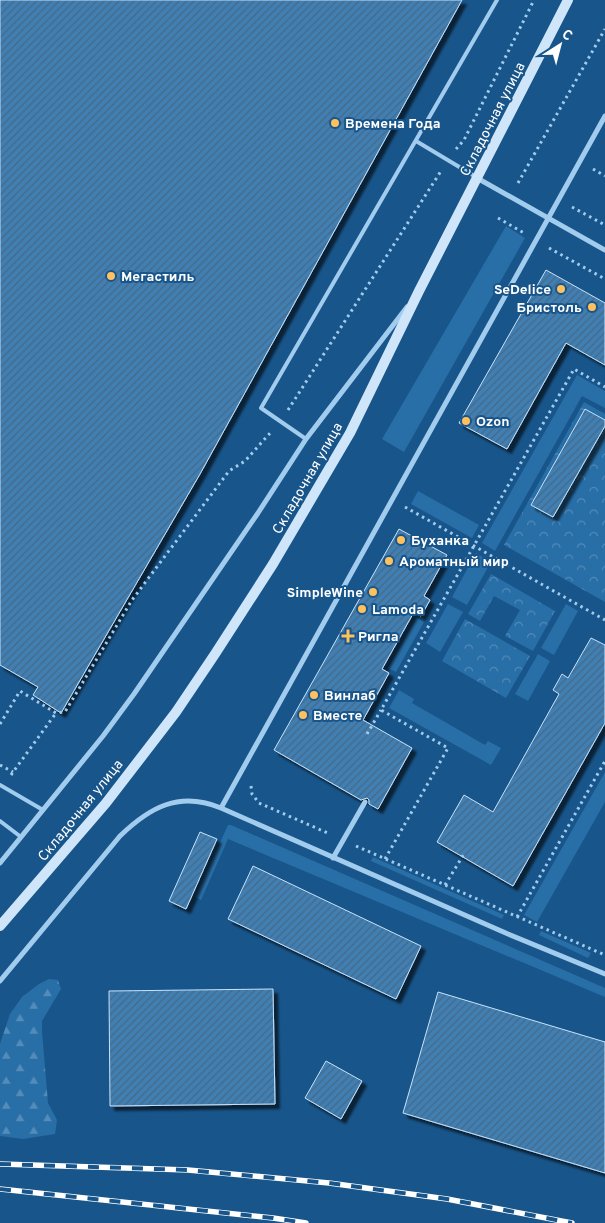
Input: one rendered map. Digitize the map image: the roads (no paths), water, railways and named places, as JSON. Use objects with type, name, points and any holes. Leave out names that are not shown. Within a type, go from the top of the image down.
[{"type":"street","name":"Складочная улица","points":[[0,926],[106,803],[176,712],[273,564],[350,433],[419,291],[568,0]]},
{"type":"street","points":[[221,808],[605,116]]},
{"type":"street","points":[[477,178],[605,250]]},
{"type":"street","points":[[0,863],[103,736],[134,694],[258,513],[306,439],[419,291]]},
{"type":"street","points":[[0,981],[120,836],[138,819],[153,810],[168,803],[190,801],[215,805],[508,934],[605,974]]},
{"type":"street","points":[[333,858],[365,802]]},
{"type":"lane","points":[[306,439],[261,408],[497,0]]},
{"type":"lane","points":[[416,141],[477,178]]},
{"type":"lane","points":[[1,786],[43,810]]},
{"type":"lane","points":[[0,821],[21,837]]},
{"type":"railway","points":[[0,1164],[188,1170],[329,1183],[447,1199],[572,1223]]},
{"type":"railway","points":[[0,1189],[306,1223]]},
{"type":"place","name":"Времена Года","points":[[335,123]]},
{"type":"place","name":"Мегастиль","points":[[111,276]]},
{"type":"place","name":"SeDelice","points":[[561,289]]},
{"type":"place","name":"Бристоль","points":[[592,307]]},
{"type":"place","name":"Ozon","points":[[466,421]]},
{"type":"place","name":"Буханка","points":[[401,540]]},
{"type":"place","name":"Ароматный мир","points":[[389,561]]},
{"type":"place","name":"SimpleWine","points":[[373,592]]},
{"type":"place","name":"Lamoda","points":[[362,609]]},
{"type":"place","name":"Ригла","points":[[348,636]]},
{"type":"place","name":"Винлаб","points":[[314,695]]},
{"type":"place","name":"Вместе","points":[[303,715]]}]
